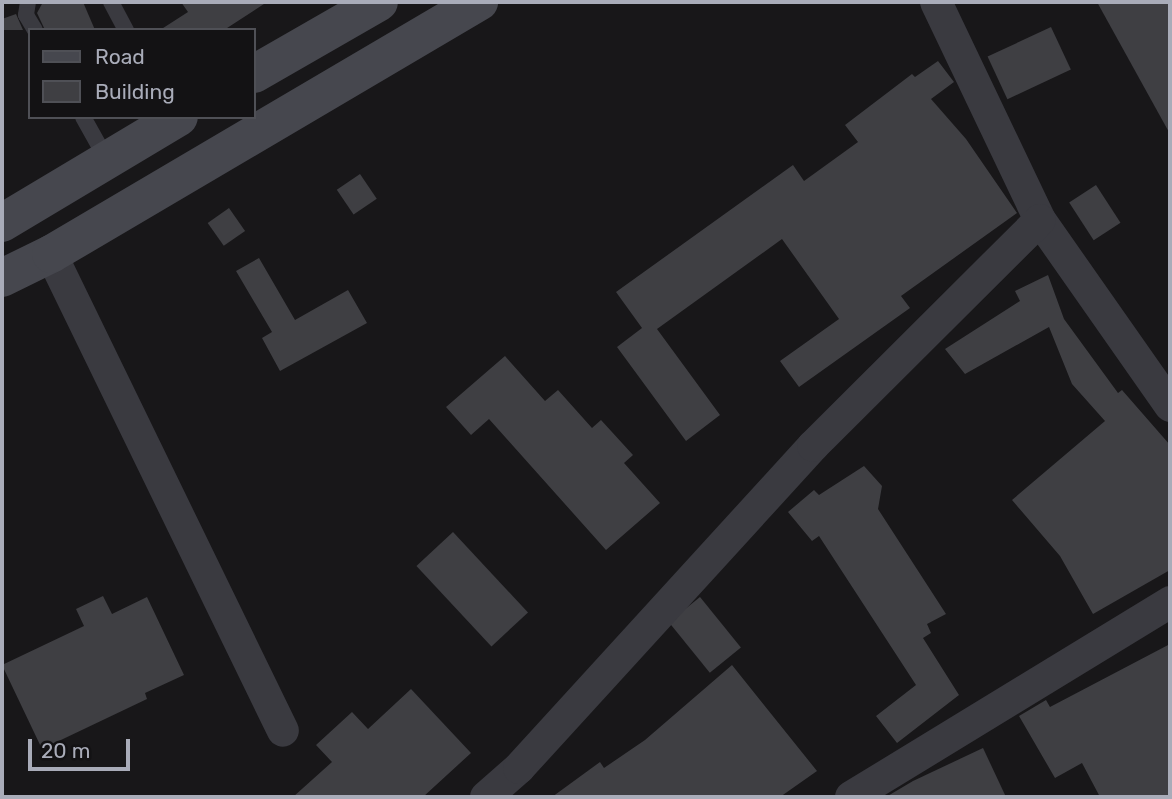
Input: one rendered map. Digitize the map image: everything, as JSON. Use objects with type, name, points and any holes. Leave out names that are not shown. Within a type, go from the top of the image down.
[{"type":"main road","points":[[256,73],[379,2]]},
{"type":"main road","points":[[2,278],[51,254],[479,2]]},
{"type":"main road","points":[[2,223],[173,119]]},
{"type":"street","points":[[936,2],[1040,220],[1170,406]]},
{"type":"street","points":[[486,797],[519,768],[813,446],[1040,220]]},
{"type":"street","points":[[51,254],[283,731]]},
{"type":"street","points":[[851,797],[1170,602]]},
{"type":"lane","points":[[28,2],[26,15],[33,28]]},
{"type":"lane","points":[[111,2],[125,28]]},
{"type":"lane","points":[[84,119],[107,160]]},
{"type":"building","points":[[43,2],[83,2],[94,28],[44,28],[37,13]]},
{"type":"building","points":[[181,2],[267,2],[227,28],[163,28],[188,12]]},
{"type":"building","points":[[1097,2],[1170,2],[1170,134]]},
{"type":"building","points":[[16,14],[23,30],[2,30],[2,19]]},
{"type":"building","points":[[1051,27],[1071,70],[1007,99],[988,57]]},
{"type":"building","points":[[938,61],[954,82],[931,99],[966,139],[1017,213],[901,296],[910,308],[799,387],[780,361],[839,319],[782,239],[657,329],[720,415],[686,441],[617,347],[642,328],[616,292],[793,165],[804,181],[858,142],[845,125],[912,74],[915,77]]},
{"type":"building","points":[[360,174],[377,199],[354,215],[337,190]]},
{"type":"building","points":[[1096,185],[1121,223],[1094,240],[1069,202]]},
{"type":"building","points":[[229,208],[245,231],[224,246],[208,223]]},
{"type":"building","points":[[259,258],[295,320],[348,290],[367,323],[280,371],[262,338],[272,332],[236,271]]},
{"type":"building","points":[[1048,275],[1064,319],[1118,393],[1122,390],[1170,445],[1170,570],[1093,614],[1060,556],[1012,500],[1105,421],[1072,384],[1049,327],[965,374],[945,349],[1020,301],[1015,291]]},
{"type":"building","points":[[505,356],[545,401],[558,390],[592,428],[601,420],[633,455],[624,463],[660,503],[606,550],[489,419],[471,435],[446,407]]},
{"type":"building","points":[[864,466],[882,486],[878,509],[946,614],[927,624],[931,633],[923,638],[959,695],[897,743],[876,716],[916,685],[819,536],[812,541],[788,512],[814,490],[819,495]]},
{"type":"building","points":[[453,532],[528,612],[491,647],[416,566]]},
{"type":"building","points":[[103,596],[112,614],[147,597],[184,675],[145,693],[147,699],[42,749],[2,665],[84,626],[76,609]]},
{"type":"building","points":[[700,597],[741,648],[710,673],[669,622]]},
{"type":"building","points":[[1170,644],[1170,797],[1100,797],[1082,763],[1055,778],[1019,716],[1046,700],[1050,707]]},
{"type":"building","points":[[732,665],[817,771],[780,797],[552,797],[600,762],[604,768],[645,740]]},
{"type":"building","points":[[411,689],[471,753],[423,797],[293,797],[332,762],[316,745],[352,712],[368,729]]},
{"type":"building","points":[[983,748],[1006,797],[886,797],[913,781]]}]
